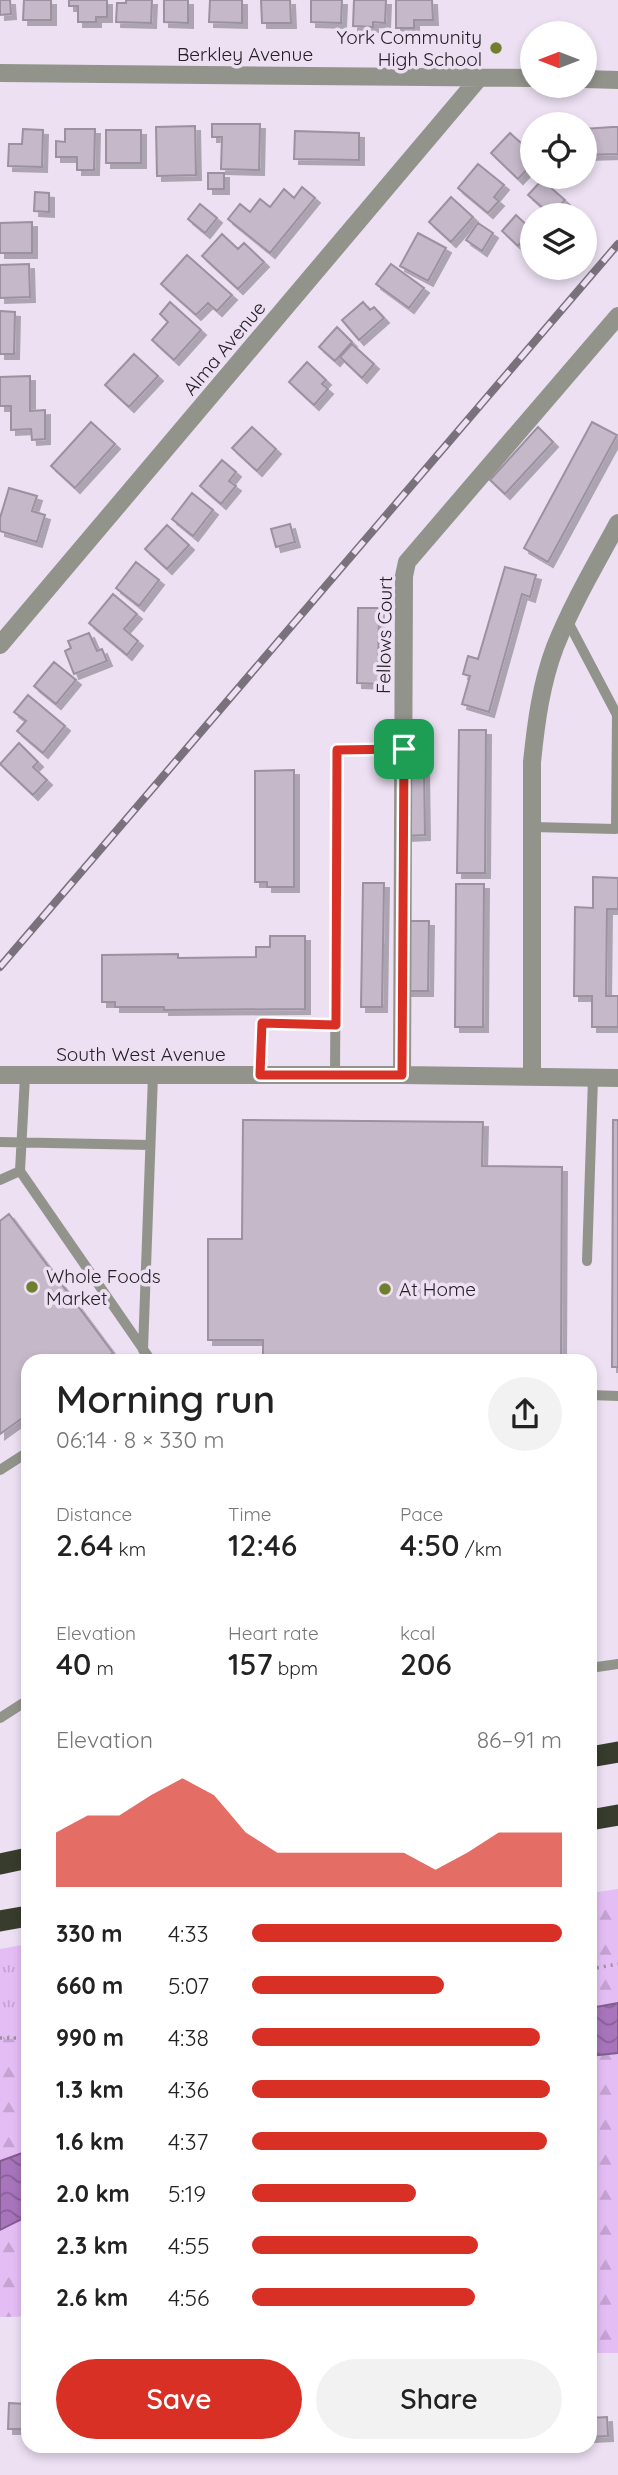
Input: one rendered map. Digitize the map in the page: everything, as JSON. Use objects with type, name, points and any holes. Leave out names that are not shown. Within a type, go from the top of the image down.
[{"type":"highway","points":[[597,1756],[618,1752]]},
{"type":"highway","points":[[597,1819],[617,1815]]},
{"type":"highway","points":[[0,1864],[21,1860]]},
{"type":"highway","points":[[0,1921],[21,1917]]},
{"type":"street","name":"Berkley Avenue","points":[[0,74],[520,78]]},
{"type":"street","name":"Alma Avenue","points":[[0,645],[480,77]]},
{"type":"street","points":[[597,79],[618,80]]},
{"type":"street","name":"Fellows Court","points":[[402,1075],[404,576],[407,562],[618,316]]},
{"type":"street","points":[[532,1077],[532,762],[536,720],[554,648],[618,523]]},
{"type":"street","name":"South West Avenue","points":[[0,1075],[618,1078]]},
{"type":"lane","points":[[532,827],[616,829],[617,715],[567,620]]},
{"type":"lane","points":[[335,1075],[337,750],[404,749]]},
{"type":"lane","points":[[260,1075],[262,1023],[336,1025]]},
{"type":"lane","points":[[25,1076],[20,1171],[146,1354]]},
{"type":"lane","points":[[143,1350],[153,1076]]},
{"type":"lane","points":[[587,1261],[593,1078]]},
{"type":"lane","points":[[0,1142],[150,1145]]},
{"type":"lane","points":[[0,1180],[20,1171]]},
{"type":"lane","points":[[597,1395],[618,1396]]},
{"type":"lane","points":[[0,1470],[21,1456]]},
{"type":"lane","points":[[597,1667],[618,1664]]},
{"type":"lane","points":[[0,1718],[21,1704]]},
{"type":"path","points":[[597,1968],[618,1964]]},
{"type":"path","points":[[0,2038],[21,2038]]},
{"type":"green space","points":[[618,1889],[618,2003],[597,2007],[597,1892]]},
{"type":"green space","points":[[21,1945],[21,2316],[0,2317],[0,1949]]},
{"type":"green space","points":[[21,2038],[21,2154],[0,2161],[0,2040]]},
{"type":"green space","points":[[618,2053],[618,2353],[597,2353],[597,2055]]},
{"type":"green space","points":[[21,2220],[21,2316],[0,2317],[0,2230]]},
{"type":"water","points":[[618,2003],[618,2053],[597,2055],[597,2007]]},
{"type":"water","points":[[21,2154],[21,2220],[0,2230],[0,2161]]},
{"type":"building","points":[[0,0],[10,0],[11,14],[0,15]]},
{"type":"building","points":[[24,0],[51,0],[51,20],[23,20]]},
{"type":"building","points":[[69,0],[107,0],[107,17],[96,17],[96,22],[78,22],[78,6],[69,6]]},
{"type":"building","points":[[126,0],[152,0],[151,23],[116,22],[117,3],[126,3]]},
{"type":"building","points":[[164,0],[188,0],[188,23],[164,22]]},
{"type":"building","points":[[210,0],[242,0],[242,23],[209,22]]},
{"type":"building","points":[[261,0],[290,0],[291,23],[262,23]]},
{"type":"building","points":[[311,0],[342,0],[341,23],[311,22]]},
{"type":"building","points":[[354,0],[386,0],[385,23],[373,22],[373,27],[353,26]]},
{"type":"building","points":[[396,0],[432,0],[433,20],[414,20],[414,28],[396,28]]},
{"type":"building","points":[[212,124],[260,124],[259,170],[221,169],[222,137],[212,137]]},
{"type":"building","points":[[195,126],[196,175],[157,176],[156,127]]},
{"type":"building","points":[[618,127],[618,154],[597,155],[597,128]]},
{"type":"building","points":[[23,129],[43,130],[42,167],[8,166],[9,144],[22,144]]},
{"type":"building","points":[[65,129],[95,129],[94,170],[77,170],[77,157],[56,157],[56,141],[65,142]]},
{"type":"building","points":[[106,130],[141,130],[141,163],[106,163]]},
{"type":"building","points":[[295,131],[359,133],[359,160],[294,159]]},
{"type":"building","points":[[510,133],[520,142],[520,177],[518,179],[491,153]]},
{"type":"building","points":[[478,164],[504,185],[494,197],[499,201],[488,213],[458,188]]},
{"type":"building","points":[[208,173],[224,173],[224,189],[208,189]]},
{"type":"building","points":[[302,187],[315,198],[270,253],[228,219],[240,204],[250,212],[260,199],[270,207],[284,189],[294,198]]},
{"type":"building","points":[[534,189],[552,189],[565,200],[562,203],[537,203],[528,195]]},
{"type":"building","points":[[35,192],[49,193],[49,212],[34,211]]},
{"type":"building","points":[[451,197],[473,217],[451,242],[429,222]]},
{"type":"building","points":[[200,204],[217,218],[205,233],[188,219]]},
{"type":"building","points":[[516,215],[520,219],[520,244],[518,246],[502,231]]},
{"type":"building","points":[[32,222],[32,253],[0,253],[0,223]]},
{"type":"building","points":[[478,223],[493,233],[482,251],[466,240]]},
{"type":"building","points":[[418,233],[446,248],[428,281],[400,266]]},
{"type":"building","points":[[222,234],[238,249],[244,243],[264,262],[238,289],[202,256]]},
{"type":"building","points":[[187,255],[232,295],[217,311],[208,303],[196,315],[161,284]]},
{"type":"building","points":[[29,264],[30,297],[0,298],[0,265]]},
{"type":"building","points":[[391,264],[424,288],[409,308],[376,284]]},
{"type":"building","points":[[170,302],[201,330],[174,360],[152,340],[168,322],[160,314]]},
{"type":"building","points":[[363,302],[370,310],[374,307],[384,318],[359,340],[342,320]]},
{"type":"building","points":[[0,311],[15,312],[14,354],[0,354]]},
{"type":"building","points":[[337,327],[352,342],[335,361],[319,347]]},
{"type":"building","points":[[352,344],[374,364],[362,378],[340,357]]},
{"type":"building","points":[[134,354],[158,376],[129,407],[105,385]]},
{"type":"building","points":[[307,362],[326,380],[322,384],[328,389],[314,405],[289,382]]},
{"type":"building","points":[[30,376],[30,411],[45,410],[45,439],[32,440],[31,429],[11,430],[11,406],[0,406],[0,377]]},
{"type":"building","points":[[91,422],[115,444],[75,488],[51,466]]},
{"type":"building","points":[[592,422],[617,435],[548,562],[524,548]]},
{"type":"building","points":[[252,427],[276,449],[257,471],[232,448]]},
{"type":"building","points":[[538,427],[553,442],[505,494],[490,480]]},
{"type":"building","points":[[222,460],[236,472],[229,481],[236,486],[221,504],[200,486]]},
{"type":"building","points":[[9,488],[37,496],[32,511],[45,515],[37,542],[0,531],[0,518]]},
{"type":"building","points":[[192,493],[213,510],[193,536],[172,519]]},
{"type":"building","points":[[290,524],[295,542],[276,547],[271,529]]},
{"type":"building","points":[[167,525],[189,545],[167,569],[145,549]]},
{"type":"building","points":[[136,562],[159,580],[139,606],[116,588]]},
{"type":"building","points":[[505,567],[536,575],[530,597],[522,594],[489,712],[462,704],[470,676],[463,674],[468,656],[478,659]]},
{"type":"building","points":[[113,594],[137,614],[124,629],[138,641],[127,655],[89,623]]},
{"type":"building","points":[[358,608],[379,608],[378,684],[357,683]]},
{"type":"building","points":[[89,633],[97,651],[102,649],[107,661],[74,674],[65,651],[71,648],[68,641]]},
{"type":"building","points":[[54,662],[76,680],[56,704],[34,686]]},
{"type":"building","points":[[28,695],[65,726],[43,753],[17,731],[26,721],[14,712]]},
{"type":"building","points":[[459,730],[486,730],[485,873],[457,873]]},
{"type":"building","points":[[19,743],[38,762],[33,767],[47,780],[33,795],[0,764]]},
{"type":"building","points":[[404,767],[424,767],[425,835],[405,836]]},
{"type":"building","points":[[294,770],[294,887],[267,887],[267,882],[255,882],[255,771]]},
{"type":"building","points":[[593,877],[618,878],[618,909],[607,909],[606,996],[618,996],[618,1027],[592,1027],[592,996],[574,996],[575,907],[593,908]]},
{"type":"building","points":[[363,883],[384,883],[382,1007],[361,1007]]},
{"type":"building","points":[[456,884],[484,884],[483,1027],[455,1027]]},
{"type":"building","points":[[408,921],[429,921],[428,991],[407,991]]},
{"type":"building","points":[[270,936],[305,936],[305,1009],[164,1010],[164,1007],[115,1007],[115,1002],[102,1002],[102,955],[256,957],[256,947],[270,947]]},
{"type":"building","name":"At Home","points":[[243,1120],[483,1122],[482,1166],[562,1167],[561,1354],[263,1354],[263,1340],[208,1340],[208,1239],[242,1239]]},
{"type":"building","points":[[613,1120],[618,1120],[618,1367],[612,1367]]},
{"type":"building","name":"Whole Foods Market","points":[[9,1214],[113,1353],[21,1354],[21,1419],[0,1434],[0,1221]]},
{"type":"building","points":[[9,2403],[21,2404],[21,2429],[8,2429]]},
{"type":"building","points":[[607,2417],[608,2436],[597,2437],[597,2418]]},
{"type":"railway","points":[[0,967],[618,244]]},
{"type":"place","name":"York Community High School","points":[[496,48]]},
{"type":"place","name":"Whole Foods Market","points":[[32,1287]]},
{"type":"place","name":"At Home","points":[[385,1289]]},
{"type":"route","points":[[404,749],[402,1075],[260,1075],[262,1023],[336,1025],[337,750],[404,749]]}]
